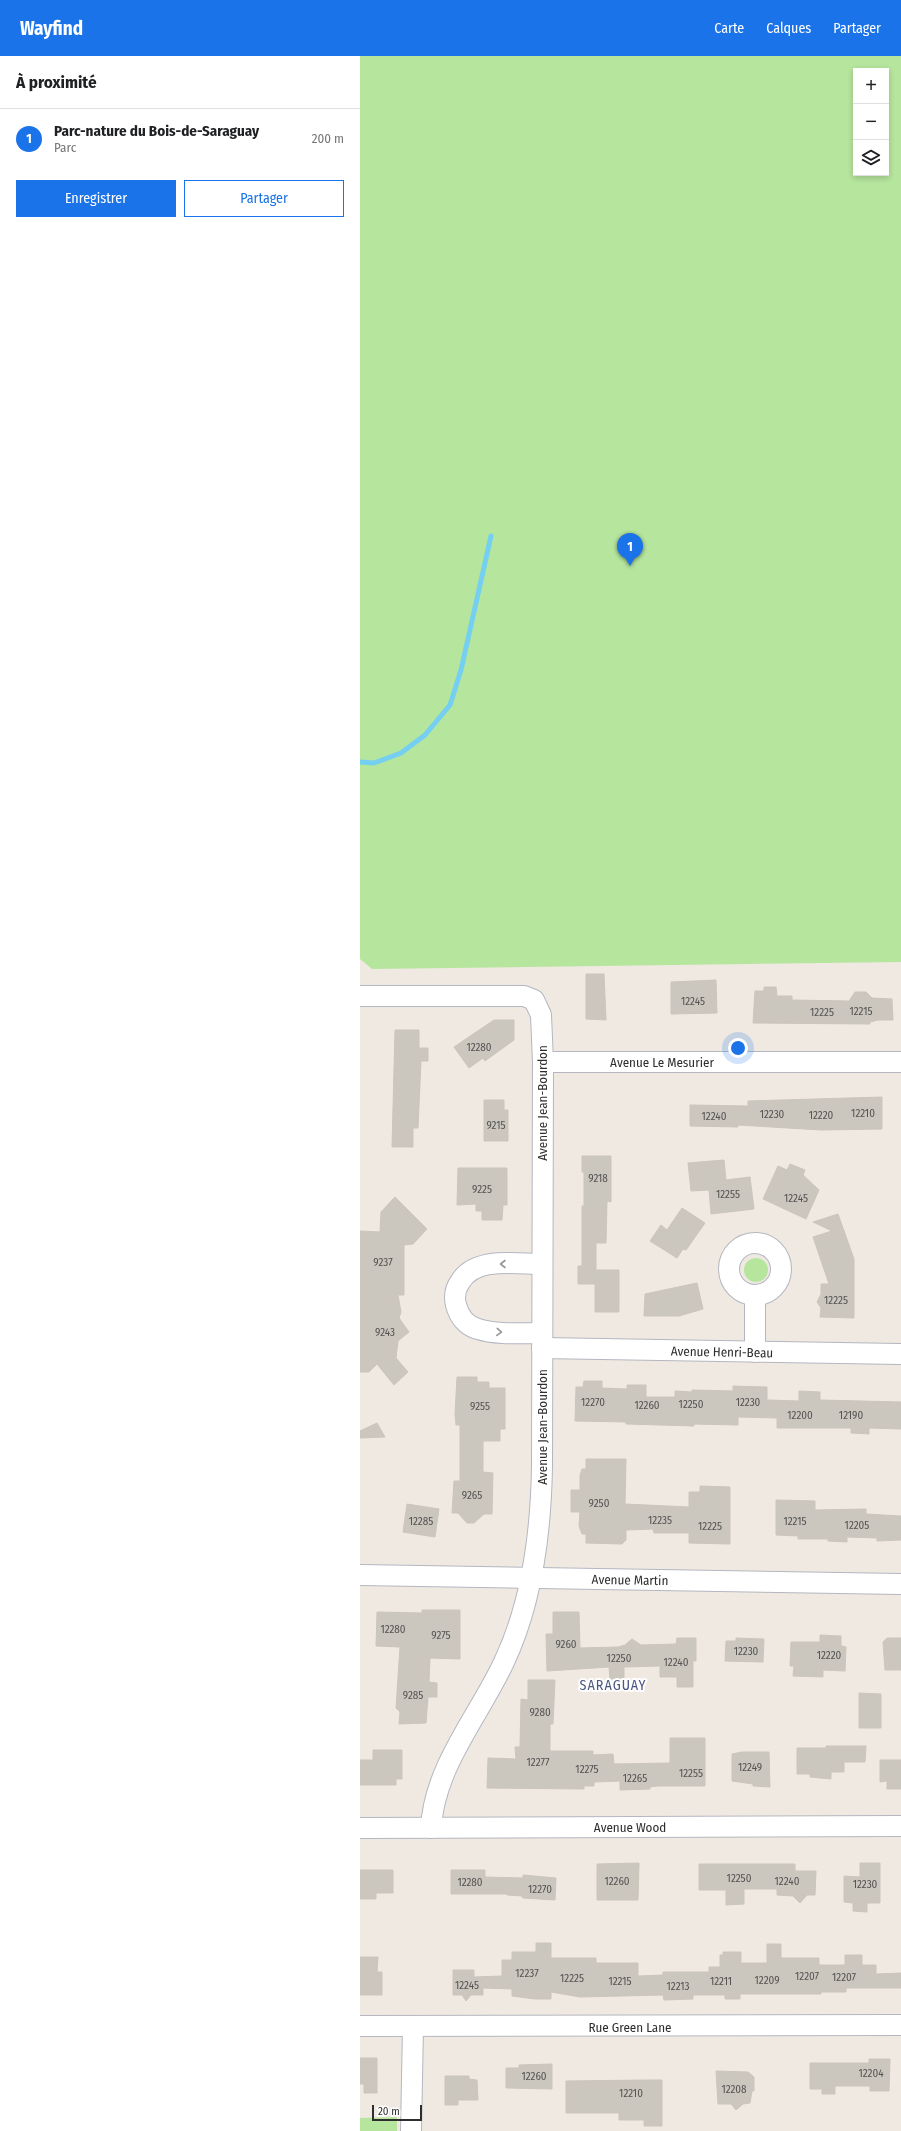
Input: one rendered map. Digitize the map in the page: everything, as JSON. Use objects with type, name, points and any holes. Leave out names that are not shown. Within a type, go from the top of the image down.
[{"type":"street","name":"Avenue Jean-Bourdon","points":[[360,996],[516,995],[530,997],[537,1004],[541,1015],[543,1062],[541,1502],[534,1556],[514,1639],[497,1677],[446,1772],[434,1804],[431,1828]]},
{"type":"street","name":"Avenue Le Mesurier","points":[[543,1062],[901,1062]]},
{"type":"street","name":"Avenue Henri-Beau","points":[[542,1264],[493,1265],[476,1268],[466,1273],[461,1279],[455,1295],[455,1303],[463,1319],[469,1325],[478,1329],[505,1332],[542,1340],[755,1352],[901,1354]]},
{"type":"street","points":[[755,1352],[756,1296]]},
{"type":"street","name":"Avenue Martin","points":[[360,1575],[901,1584]]},
{"type":"street","name":"Avenue Wood","points":[[360,1828],[901,1826]]},
{"type":"street","name":"Rue Green Lane","points":[[360,2026],[901,2025]]},
{"type":"street","points":[[411,2131],[413,2027]]},
{"type":"green space","points":[[360,56],[901,56],[901,962],[372,969],[360,959]]},
{"type":"green space","points":[[756,1258],[761,1259],[767,1265],[767,1275],[761,1281],[756,1282],[751,1281],[745,1275],[744,1270],[745,1265],[751,1259]]},
{"type":"green space","points":[[397,2117],[397,2131],[360,2131],[360,2118]]},
{"type":"building","points":[[586,974],[604,974],[606,1020],[586,1019]]},
{"type":"building","points":[[716,980],[717,1013],[671,1014],[671,982]]},
{"type":"building","points":[[764,987],[776,987],[777,996],[792,996],[792,1000],[849,1001],[855,992],[866,992],[872,998],[892,999],[893,1020],[878,1020],[870,1022],[870,1024],[753,1023],[755,991],[764,991]]},
{"type":"building","points":[[494,1020],[514,1020],[514,1040],[485,1061],[483,1058],[469,1068],[454,1047]]},
{"type":"building","points":[[395,1030],[419,1030],[419,1048],[428,1048],[428,1061],[421,1061],[418,1128],[413,1128],[413,1147],[392,1147]]},
{"type":"building","points":[[882,1097],[882,1129],[821,1130],[738,1125],[738,1127],[690,1126],[690,1105],[748,1106],[748,1101]]},
{"type":"building","points":[[484,1100],[504,1100],[504,1110],[508,1110],[508,1141],[484,1141]]},
{"type":"building","points":[[582,1156],[611,1156],[611,1202],[607,1201],[606,1243],[596,1243],[596,1270],[619,1270],[619,1312],[595,1312],[595,1284],[578,1284],[578,1266],[582,1266],[582,1206],[584,1206],[584,1172],[582,1172]]},
{"type":"building","points":[[724,1160],[726,1180],[750,1177],[754,1209],[711,1214],[709,1190],[691,1191],[688,1163]]},
{"type":"building","points":[[790,1164],[805,1170],[803,1175],[819,1190],[806,1219],[763,1199],[778,1166],[787,1170]]},
{"type":"building","points":[[458,1168],[507,1168],[507,1205],[503,1205],[502,1220],[482,1220],[482,1211],[476,1211],[476,1204],[457,1205]]},
{"type":"building","points":[[395,1197],[427,1229],[413,1244],[404,1245],[404,1295],[398,1295],[401,1312],[399,1318],[409,1332],[398,1341],[396,1358],[408,1372],[394,1385],[377,1364],[369,1372],[360,1372],[360,1231],[380,1232],[381,1212]]},
{"type":"building","points":[[682,1208],[705,1223],[686,1250],[683,1249],[677,1258],[650,1241],[661,1225],[667,1230]]},
{"type":"building","points":[[838,1214],[854,1259],[854,1318],[820,1317],[821,1308],[817,1302],[821,1294],[821,1284],[829,1284],[813,1237],[832,1231],[813,1222]]},
{"type":"building","points":[[697,1283],[703,1309],[679,1316],[644,1316],[645,1294]]},
{"type":"building","points":[[457,1377],[477,1377],[477,1382],[489,1382],[489,1388],[505,1388],[505,1429],[500,1429],[500,1441],[483,1441],[483,1472],[493,1473],[492,1514],[484,1514],[474,1523],[467,1523],[458,1513],[452,1513],[454,1481],[460,1481],[460,1425],[456,1425],[455,1414]]},
{"type":"building","points":[[584,1381],[602,1381],[602,1388],[627,1389],[627,1385],[646,1385],[646,1397],[675,1397],[675,1391],[733,1391],[733,1386],[767,1387],[767,1400],[799,1401],[799,1391],[820,1392],[820,1400],[901,1402],[901,1429],[869,1428],[869,1434],[851,1433],[851,1428],[777,1428],[777,1418],[738,1417],[738,1425],[694,1424],[694,1426],[575,1421],[576,1387],[583,1387]]},
{"type":"building","points":[[377,1423],[385,1437],[360,1438],[360,1431]]},
{"type":"building","points":[[586,1459],[626,1459],[625,1504],[689,1507],[689,1492],[700,1492],[700,1486],[730,1487],[730,1544],[689,1543],[689,1533],[654,1533],[653,1529],[626,1530],[626,1540],[622,1544],[586,1543],[586,1534],[582,1534],[579,1526],[580,1512],[571,1512],[571,1490],[580,1490],[580,1475],[582,1469],[586,1469]]},
{"type":"building","points":[[776,1500],[815,1501],[815,1510],[866,1509],[866,1514],[901,1516],[901,1540],[877,1541],[877,1538],[847,1537],[847,1542],[828,1541],[828,1539],[798,1539],[798,1536],[776,1535]]},
{"type":"building","points":[[407,1504],[439,1509],[435,1537],[403,1532]]},
{"type":"building","points":[[422,1610],[460,1610],[460,1659],[430,1658],[429,1682],[437,1683],[437,1697],[428,1697],[426,1723],[399,1724],[400,1712],[396,1708],[400,1647],[376,1646],[377,1612],[422,1613]]},
{"type":"building","points":[[553,1612],[579,1612],[580,1648],[618,1647],[625,1645],[632,1639],[641,1645],[676,1644],[677,1638],[696,1638],[696,1661],[693,1661],[693,1687],[677,1687],[677,1677],[660,1677],[660,1666],[624,1667],[624,1678],[610,1679],[609,1667],[547,1671],[546,1634],[553,1634]]},
{"type":"building","points":[[820,1635],[841,1636],[841,1646],[846,1647],[845,1671],[823,1670],[823,1677],[793,1676],[794,1666],[790,1666],[791,1642],[820,1642]]},
{"type":"building","points":[[736,1638],[764,1639],[763,1662],[725,1661],[726,1641],[736,1641]]},
{"type":"building","points":[[887,1638],[901,1638],[901,1670],[885,1670],[883,1642]]},
{"type":"building","points":[[528,1680],[555,1680],[553,1724],[550,1724],[550,1751],[593,1751],[593,1755],[613,1754],[614,1764],[670,1763],[670,1738],[705,1738],[705,1786],[658,1786],[650,1787],[650,1789],[620,1790],[620,1781],[594,1782],[594,1786],[584,1786],[584,1789],[487,1788],[488,1758],[516,1759],[515,1747],[520,1747],[521,1699],[528,1700]]},
{"type":"building","points":[[859,1693],[881,1694],[881,1728],[859,1728]]},
{"type":"building","points":[[826,1746],[866,1746],[865,1762],[844,1762],[844,1772],[831,1772],[831,1779],[810,1777],[810,1774],[797,1774],[797,1748],[826,1748]]},
{"type":"building","points":[[373,1750],[402,1750],[402,1779],[396,1779],[396,1785],[360,1785],[360,1760],[373,1760]]},
{"type":"building","points":[[742,1752],[769,1752],[770,1787],[753,1786],[753,1784],[732,1781],[732,1754]]},
{"type":"building","points":[[880,1760],[901,1760],[901,1789],[887,1789],[887,1781],[880,1782]]},
{"type":"building","points":[[639,1863],[638,1900],[597,1900],[597,1864]]},
{"type":"building","points":[[860,1863],[880,1863],[880,1903],[867,1903],[867,1912],[853,1911],[853,1903],[844,1902],[844,1876],[860,1877]]},
{"type":"building","points":[[699,1864],[795,1864],[795,1871],[816,1871],[815,1895],[807,1895],[800,1903],[793,1896],[777,1895],[777,1889],[744,1889],[744,1904],[726,1905],[726,1890],[699,1890]]},
{"type":"building","points":[[360,1870],[393,1870],[393,1893],[376,1893],[376,1899],[360,1899]]},
{"type":"building","points":[[451,1870],[485,1870],[485,1877],[523,1878],[523,1875],[556,1878],[555,1900],[523,1898],[522,1896],[507,1894],[451,1894]]},
{"type":"building","points":[[536,1943],[551,1943],[551,1958],[596,1958],[596,1963],[638,1963],[638,1976],[663,1975],[663,1972],[709,1972],[709,1967],[720,1967],[720,1955],[723,1955],[723,1952],[741,1952],[741,1963],[767,1963],[767,1944],[781,1944],[781,1958],[819,1958],[819,1965],[845,1965],[845,1955],[862,1955],[862,1965],[876,1965],[876,1974],[901,1973],[901,1988],[846,1988],[846,1992],[821,1992],[821,1994],[740,1994],[740,1999],[725,1999],[725,1995],[693,1995],[693,1999],[664,2000],[663,1995],[580,1997],[551,1992],[551,1999],[535,1999],[512,1996],[512,1989],[483,1988],[483,1995],[471,1995],[466,2001],[462,1995],[453,1995],[453,1970],[474,1970],[474,1977],[502,1976],[502,1960],[512,1960],[512,1952],[536,1952]]},
{"type":"building","points":[[360,1957],[378,1957],[377,1972],[382,1972],[382,1995],[360,1995]]},
{"type":"building","points":[[360,2058],[377,2058],[377,2093],[364,2093],[364,2084],[360,2084]]},
{"type":"building","points":[[869,2059],[890,2059],[889,2091],[870,2091],[870,2086],[835,2086],[835,2094],[822,2094],[822,2089],[810,2089],[810,2063],[869,2063]]},
{"type":"building","points":[[552,2064],[552,2089],[506,2088],[506,2068],[519,2068],[519,2065]]},
{"type":"building","points":[[716,2071],[748,2072],[754,2077],[754,2091],[752,2091],[750,2103],[743,2104],[736,2110],[731,2104],[718,2104]]},
{"type":"building","points":[[445,2076],[469,2076],[469,2079],[477,2080],[478,2100],[458,2100],[458,2105],[445,2105]]},
{"type":"building","points":[[662,2080],[662,2126],[644,2126],[644,2120],[619,2120],[619,2113],[566,2113],[566,2081]]},
{"type":"waterway","points":[[360,762],[374,763],[401,753],[425,735],[450,705],[461,670],[491,536]]},
{"type":"place","name":"Parc-nature du Bois-de-Saraguay","points":[[630,566]]},
{"type":"district","name":"SARAGUAY","points":[[613,1685]]}]
